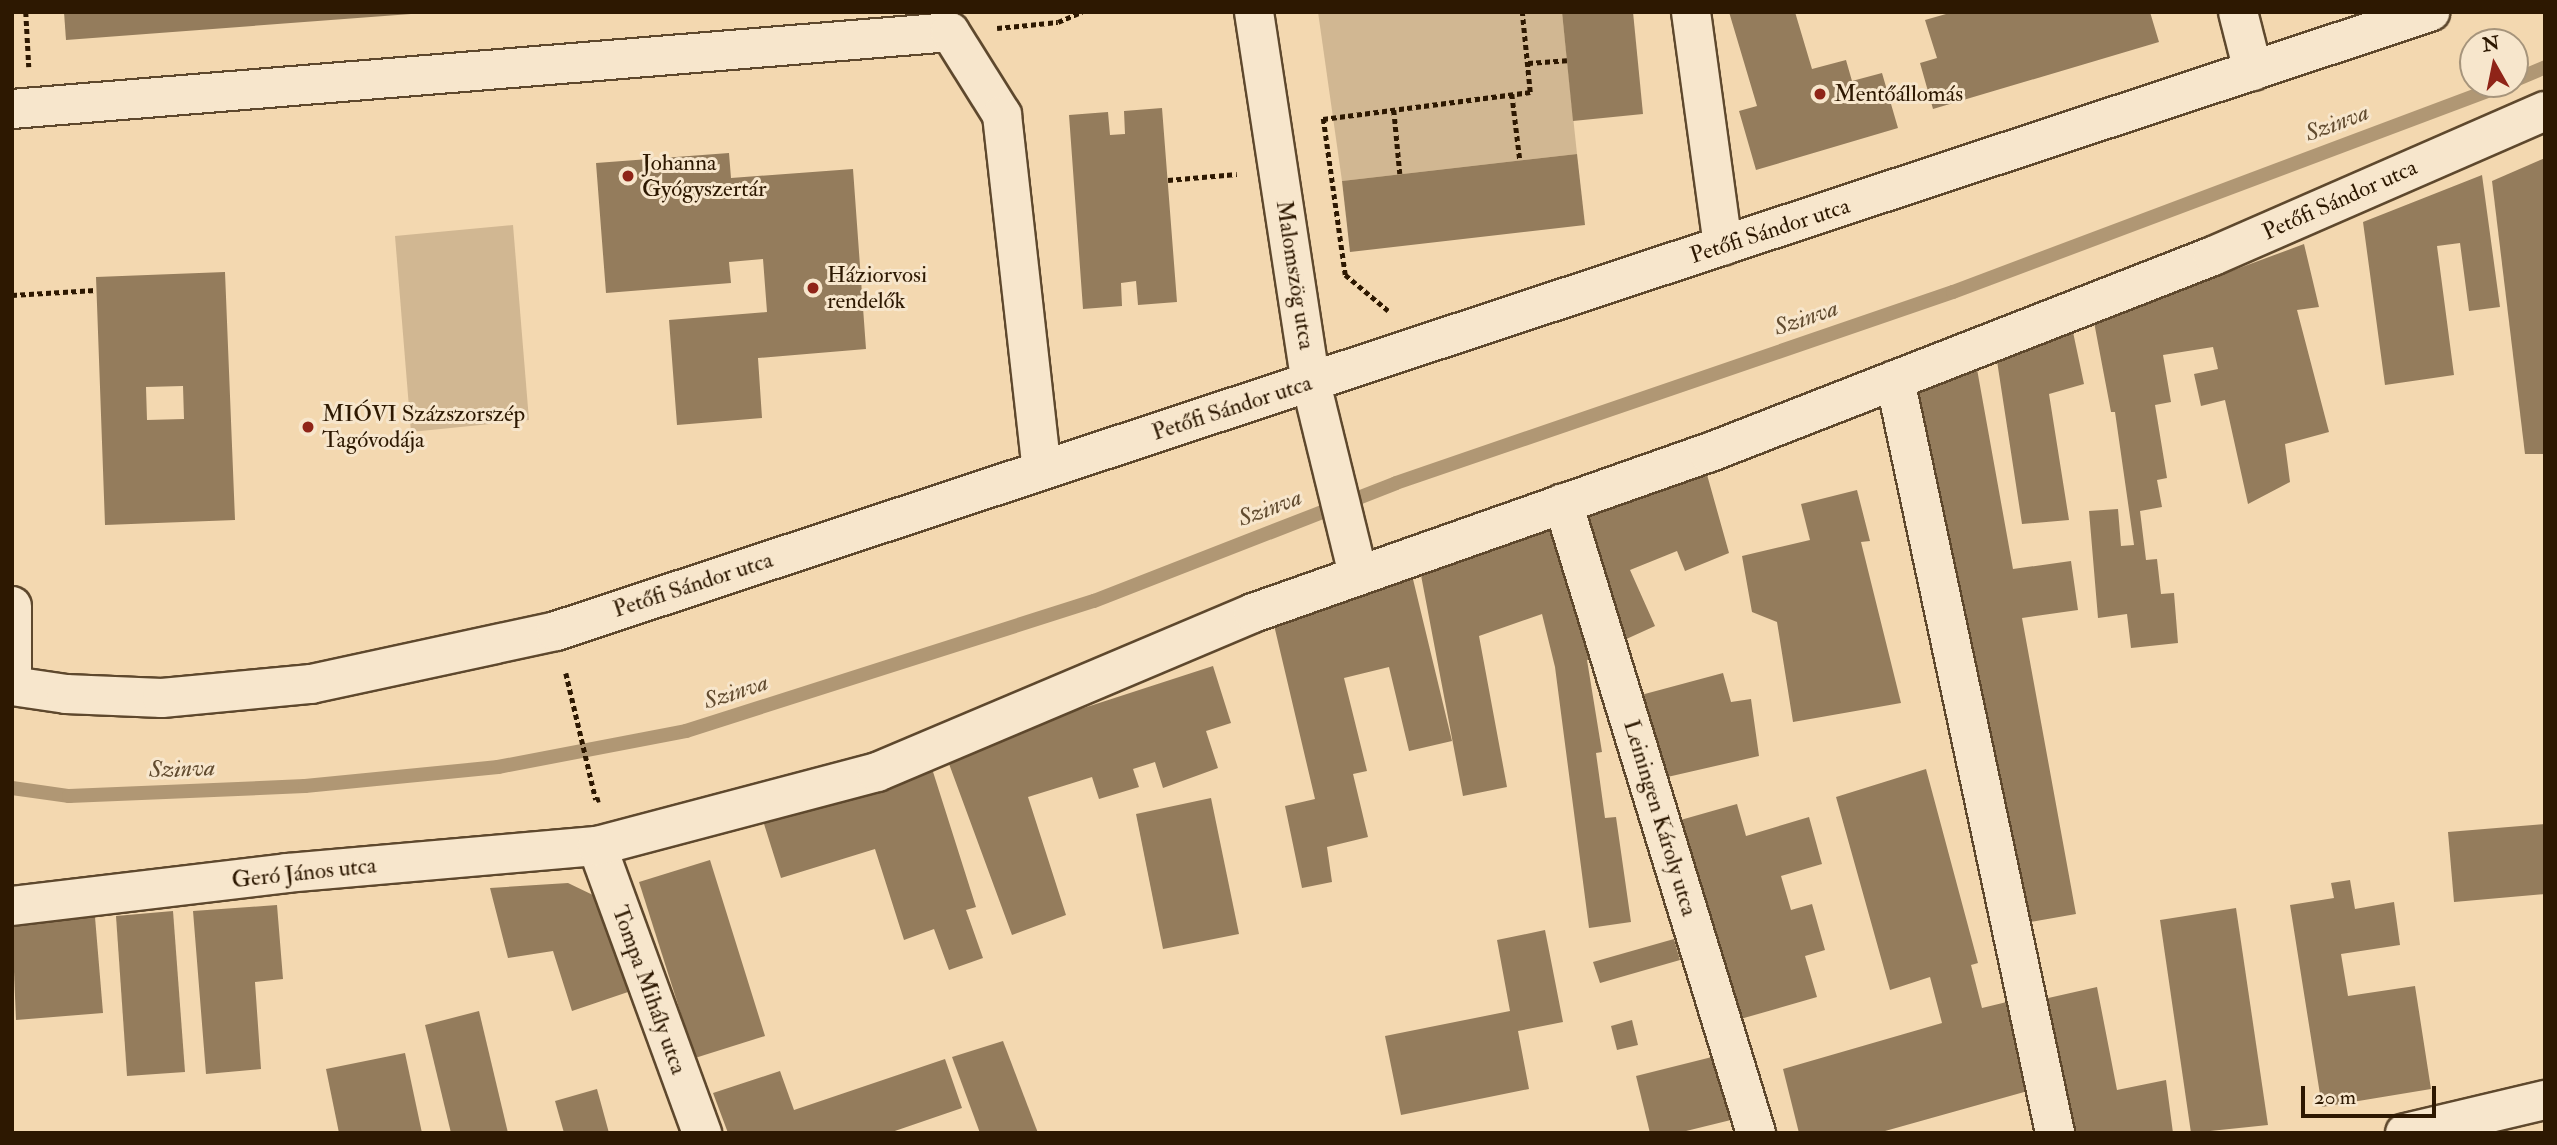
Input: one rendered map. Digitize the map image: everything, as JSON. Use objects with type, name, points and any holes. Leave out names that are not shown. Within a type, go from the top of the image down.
[{"type":"street","name":"Malomszög utca","points":[[1254,12],[1311,383],[1358,575]]},
{"type":"street","points":[[1690,12],[1723,246]]},
{"type":"street","points":[[2238,12],[2253,71]]},
{"type":"street","name":"Petőfi Sándor utca","points":[[12,686],[66,694],[162,698],[311,684],[556,631],[2430,12]]},
{"type":"street","points":[[21,108],[950,32],[1002,115],[1042,469]]},
{"type":"street","name":"Petőfi Sándor utca","points":[[597,846],[877,772],[1253,613],[1708,453],[2213,256],[2545,111]]},
{"type":"street","points":[[1895,380],[2055,1133]]},
{"type":"street","name":"Leiningen Károly utca","points":[[1563,503],[1756,1133]]},
{"type":"street","points":[[12,606],[12,669]]},
{"type":"street","name":"Geró János utca","points":[[12,906],[287,873],[597,846]]},
{"type":"street","name":"Tompa Mihály utca","points":[[597,846],[702,1133]]},
{"type":"street","points":[[2405,1133],[2545,1100]]},
{"type":"path","points":[[21,108],[26,12]]},
{"type":"path","points":[[950,32],[1058,22],[1082,12]]},
{"type":"path","points":[[1395,318],[1345,275],[1323,119],[1530,92],[1522,12]]},
{"type":"path","points":[[1528,63],[1567,60]]},
{"type":"path","points":[[1512,94],[1520,160]]},
{"type":"path","points":[[1394,110],[1401,174]]},
{"type":"path","points":[[1168,180],[1278,171]]},
{"type":"path","points":[[12,295],[96,290]]},
{"type":"path","points":[[556,631],[596,800]]},
{"type":"shaded area","points":[[1318,12],[1562,12],[1577,154],[1342,181]]},
{"type":"shaded area","points":[[513,225],[529,420],[411,432],[395,236]]},
{"type":"building","points":[[64,12],[411,12],[411,14],[66,40]]},
{"type":"building","points":[[1562,12],[1633,12],[1643,114],[1573,121]]},
{"type":"building","name":"Mentőállomás","points":[[1729,12],[1795,12],[1812,69],[1846,60],[1852,81],[1882,73],[1898,128],[1756,170],[1739,111],[1757,106]]},
{"type":"building","name":"Mentőállomás","points":[[1953,12],[2150,12],[2159,42],[1933,109],[1920,63],[1937,58],[1925,20]]},
{"type":"building","points":[[1162,108],[1177,302],[1138,305],[1136,281],[1121,283],[1122,306],[1083,309],[1069,115],[1108,112],[1110,135],[1125,134],[1124,111]]},
{"type":"building","name":"Háziorvosi rendelők","points":[[729,153],[731,178],[853,169],[866,349],[758,358],[762,418],[677,425],[669,320],[767,312],[763,259],[729,262],[731,283],[606,293],[596,163]]},
{"type":"building","points":[[1577,154],[1585,225],[1350,252],[1342,181]]},
{"type":"building","points":[[2545,158],[2545,454],[2525,454],[2492,181]]},
{"type":"building","points":[[2482,175],[2500,307],[2469,311],[2460,243],[2437,246],[2454,375],[2385,385],[2363,222]]},
{"type":"building","points":[[2304,244],[2319,307],[2297,310],[2329,432],[2285,444],[2290,482],[2248,504],[2225,400],[2201,406],[2194,374],[2218,369],[2213,347],[2163,355],[2171,402],[2155,405],[2167,478],[2157,480],[2162,507],[2140,511],[2146,560],[2157,559],[2161,594],[2174,593],[2178,643],[2131,648],[2127,614],[2098,618],[2089,511],[2118,509],[2121,546],[2134,545],[2115,412],[2111,412],[2094,322]]},
{"type":"building","points":[[225,272],[235,520],[105,525],[96,277]],"holes":[[[183,386],[184,419],[147,420],[146,387]]]},
{"type":"building","points":[[2073,332],[2084,384],[2049,394],[2069,520],[2022,524],[1997,361]]},
{"type":"building","points":[[1977,369],[2013,569],[2071,561],[2078,610],[2022,618],[2076,914],[2019,924],[1910,392]]},
{"type":"building","points":[[1706,471],[1729,553],[1685,571],[1677,551],[1630,570],[1655,626],[1622,641],[1582,517]]},
{"type":"building","points":[[1857,490],[1870,541],[1861,542],[1901,703],[1793,722],[1777,622],[1752,612],[1742,556],[1810,540],[1801,504]]},
{"type":"building","points":[[1561,521],[1598,657],[1587,660],[1602,752],[1596,753],[1605,818],[1616,817],[1631,922],[1589,928],[1555,667],[1542,614],[1479,636],[1507,787],[1463,796],[1420,570]]},
{"type":"building","points":[[1412,575],[1452,741],[1409,751],[1389,667],[1344,678],[1367,771],[1353,774],[1368,837],[1327,847],[1332,882],[1302,888],[1285,806],[1315,799],[1274,625]]},
{"type":"building","points":[[1213,666],[1231,723],[1206,731],[1218,768],[1163,788],[1155,762],[1133,769],[1139,787],[1099,799],[1092,777],[1028,797],[1066,915],[1012,935],[945,753]]},
{"type":"building","points":[[1723,673],[1731,702],[1751,699],[1759,756],[1663,778],[1641,695]]},
{"type":"building","points":[[928,756],[976,907],[966,910],[983,958],[949,970],[934,929],[904,940],[875,849],[781,878],[760,811]]},
{"type":"building","points":[[1926,769],[1978,963],[1971,965],[1982,1008],[2015,1000],[2038,1088],[1878,1133],[1799,1133],[1783,1069],[1942,1023],[1930,977],[1890,990],[1836,797]]},
{"type":"building","points":[[1211,798],[1239,934],[1163,949],[1136,814]]},
{"type":"building","points":[[1737,804],[1746,836],[1809,817],[1822,864],[1781,876],[1791,910],[1812,904],[1825,950],[1805,956],[1817,997],[1737,1020],[1677,821]]},
{"type":"building","points":[[2545,824],[2545,894],[2454,902],[2448,832]]},
{"type":"building","points":[[710,860],[765,1036],[695,1058],[639,882]]},
{"type":"building","points":[[2350,880],[2355,909],[2394,902],[2400,945],[2341,954],[2348,996],[2415,986],[2431,1089],[2322,1107],[2290,905],[2334,898],[2331,883]]},
{"type":"building","points":[[568,883],[595,896],[628,992],[572,1011],[553,951],[508,958],[490,888]]},
{"type":"building","points":[[277,905],[283,979],[255,982],[261,1069],[206,1074],[193,911]]},
{"type":"building","points":[[2236,908],[2268,1125],[2191,1133],[2160,920]]},
{"type":"building","points":[[173,911],[185,1072],[127,1076],[116,916]]},
{"type":"building","points":[[95,917],[103,1013],[16,1020],[12,923]]},
{"type":"building","points":[[1545,930],[1563,1022],[1518,1031],[1529,1089],[1401,1115],[1385,1036],[1510,1011],[1497,940]]},
{"type":"building","points":[[1674,939],[1680,960],[1600,983],[1593,962]]},
{"type":"building","points":[[2097,987],[2117,1090],[2166,1080],[2173,1133],[2062,1133],[2035,1001]]},
{"type":"building","points":[[479,1011],[508,1133],[451,1133],[425,1025]]},
{"type":"building","points":[[1632,1020],[1638,1045],[1617,1050],[1611,1026]]},
{"type":"building","points":[[1003,1041],[1038,1133],[980,1133],[952,1057]]},
{"type":"building","points":[[405,1053],[422,1133],[339,1133],[326,1069]]},
{"type":"building","points":[[1724,1054],[1739,1118],[1678,1133],[1650,1133],[1636,1076]]},
{"type":"building","points":[[945,1059],[962,1108],[889,1133],[728,1133],[713,1093],[780,1071],[794,1110]]},
{"type":"building","points":[[597,1089],[609,1133],[564,1133],[555,1101]]},
{"type":"waterway","name":"Szinva","points":[[2529,74],[2545,67]]},
{"type":"waterway","name":"Szinva","points":[[12,788],[69,796],[305,786],[498,767],[686,731],[1094,601],[1396,483],[1953,292],[2469,98]]},
{"type":"place","name":"Mentőállomás","points":[[1820,94]]},
{"type":"place","name":"Johanna Gyógyszertár","points":[[628,176]]},
{"type":"place","name":"Háziorvosi rendelők","points":[[813,288]]},
{"type":"place","name":"MIÓVI Százszorszép Tagóvodája","points":[[308,427]]}]
